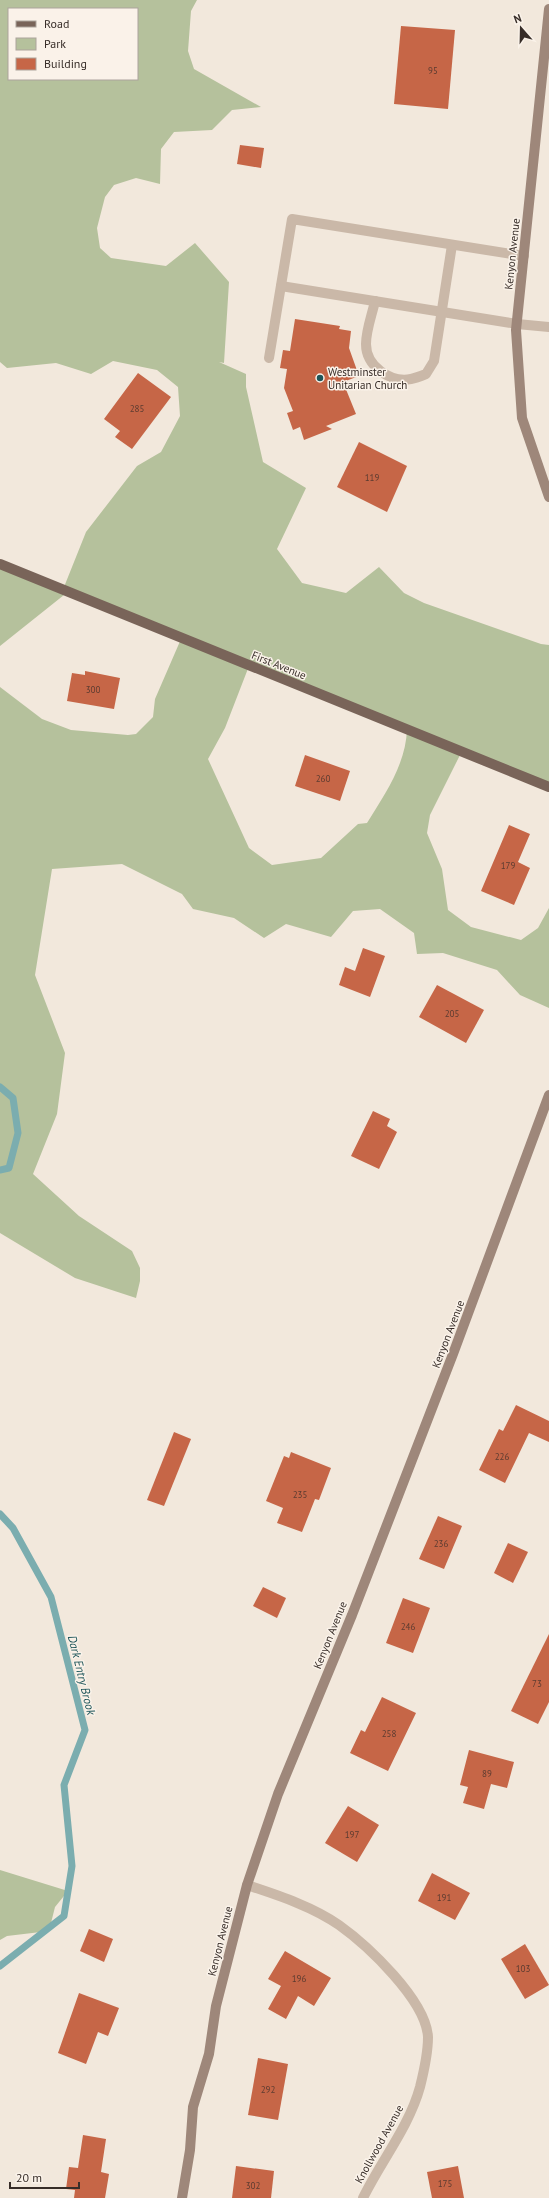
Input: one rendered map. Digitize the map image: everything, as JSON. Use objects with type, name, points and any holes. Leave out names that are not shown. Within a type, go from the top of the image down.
[{"type":"main road","name":"First Avenue","points":[[0,564],[549,787]]},
{"type":"street","name":"Kenyon Avenue","points":[[549,9],[516,330],[522,418],[549,497]]},
{"type":"street","points":[[269,358],[292,219],[524,256]]},
{"type":"street","points":[[375,301],[366,343],[367,352],[374,366],[390,377],[410,379],[426,374],[434,361],[440,312],[452,244]]},
{"type":"street","points":[[281,286],[517,324],[549,327]]},
{"type":"street","name":"Kenyon Avenue","points":[[182,2198],[190,2150],[194,2107],[208,2054],[216,2006],[247,1885],[278,1794],[352,1615],[464,1326],[549,1095]]},
{"type":"street","name":"Knollwood Avenue","points":[[247,1885],[315,1911],[338,1924],[382,1962],[418,2008],[428,2035],[426,2062],[419,2089],[410,2115],[363,2198]]},
{"type":"green space","points":[[0,0],[197,0],[191,11],[188,51],[194,69],[261,107],[232,110],[212,130],[174,132],[161,149],[160,184],[136,178],[114,185],[105,197],[97,228],[100,248],[111,258],[166,266],[195,243],[229,282],[224,363],[219,362],[246,374],[246,387],[263,462],[306,488],[277,549],[302,583],[346,593],[379,567],[404,593],[424,603],[541,644],[549,645],[549,786],[461,753],[430,815],[427,833],[442,869],[448,910],[471,927],[521,940],[538,928],[549,908],[549,1008],[520,995],[497,970],[443,953],[417,954],[414,933],[380,909],[353,911],[331,937],[286,924],[264,938],[234,918],[193,909],[182,894],[122,864],[52,869],[35,975],[65,1053],[57,1114],[33,1174],[79,1216],[132,1251],[140,1268],[140,1281],[136,1298],[75,1278],[0,1233],[0,687],[42,719],[71,730],[128,735],[136,734],[153,717],[155,699],[181,639],[69,591],[0,646],[0,564],[64,587],[86,532],[137,466],[161,452],[180,416],[178,387],[157,370],[113,361],[91,374],[56,363],[7,368],[0,362]],"holes":[[[249,666],[407,729],[406,742],[399,766],[387,790],[367,823],[358,824],[321,858],[272,865],[249,848],[208,759],[225,728]]]},
{"type":"green space","points":[[0,1870],[68,1891],[55,1907],[49,1931],[7,1936],[0,1940]]},
{"type":"building","points":[[401,26],[455,30],[448,109],[394,104]]},
{"type":"building","points":[[240,145],[264,148],[261,168],[237,164]]},
{"type":"building","name":"Westminster Unitarian Church","points":[[295,319],[340,326],[339,329],[351,331],[349,348],[359,376],[343,382],[356,414],[326,426],[332,429],[304,440],[300,427],[293,430],[287,413],[293,411],[284,388],[287,369],[280,368],[283,350],[290,351]]},
{"type":"building","points":[[138,373],[171,397],[132,449],[115,437],[120,431],[104,419]]},
{"type":"building","points":[[359,442],[407,466],[387,512],[337,487]]},
{"type":"building","points":[[85,671],[120,678],[114,709],[67,701],[72,673],[85,675]]},
{"type":"building","points":[[305,755],[350,771],[340,801],[295,786]]},
{"type":"building","points":[[509,825],[530,834],[518,862],[530,868],[514,905],[481,891]]},
{"type":"building","points":[[363,948],[385,956],[370,997],[339,985],[345,967],[355,971]]},
{"type":"building","points":[[437,985],[484,1010],[466,1043],[419,1017]]},
{"type":"building","points":[[373,1111],[390,1119],[387,1126],[397,1132],[379,1169],[351,1156]]},
{"type":"building","points":[[516,1405],[549,1421],[549,1442],[529,1433],[505,1483],[479,1470],[499,1429],[503,1431]]},
{"type":"building","points":[[174,1432],[191,1439],[164,1506],[147,1500]]},
{"type":"building","points":[[291,1452],[331,1468],[319,1500],[315,1499],[302,1532],[277,1523],[283,1508],[266,1501],[284,1456],[289,1458]]},
{"type":"building","points":[[438,1516],[462,1526],[444,1569],[419,1559]]},
{"type":"building","points":[[508,1543],[528,1552],[513,1583],[494,1573]]},
{"type":"building","points":[[263,1587],[286,1598],[277,1618],[253,1606]]},
{"type":"building","points":[[403,1598],[430,1608],[413,1653],[386,1643]]},
{"type":"building","points":[[549,1634],[549,1702],[538,1724],[511,1711]]},
{"type":"building","points":[[382,1697],[416,1713],[388,1771],[350,1753],[361,1730],[365,1732]]},
{"type":"building","points":[[469,1750],[514,1762],[507,1788],[491,1784],[484,1809],[463,1803],[468,1787],[460,1785]]},
{"type":"building","points":[[348,1806],[379,1825],[357,1862],[325,1843]]},
{"type":"building","points":[[432,1873],[470,1893],[455,1920],[418,1901]]},
{"type":"building","points":[[89,1929],[113,1939],[104,1962],[80,1951]]},
{"type":"building","points":[[525,1944],[549,1985],[525,1999],[501,1959]]},
{"type":"building","points":[[285,1951],[331,1978],[314,2006],[298,1996],[286,2019],[268,2009],[281,1986],[268,1979]]},
{"type":"building","points":[[79,1993],[119,2008],[108,2036],[98,2032],[86,2064],[58,2053]]},
{"type":"building","points":[[258,2058],[288,2064],[278,2120],[248,2115]]},
{"type":"building","points":[[83,2135],[106,2139],[101,2172],[109,2174],[105,2198],[74,2198],[75,2190],[66,2189],[69,2167],[78,2168]]},
{"type":"building","points":[[236,2166],[274,2171],[271,2198],[232,2198]]},
{"type":"building","points":[[458,2166],[464,2198],[432,2198],[427,2172]]},
{"type":"waterway","name":"Dark Entry Brook","points":[[0,1087],[13,1098],[18,1133],[9,1168],[0,1170]]},
{"type":"waterway","name":"Dark Entry Brook","points":[[0,1514],[13,1528],[51,1597],[85,1730],[64,1785],[72,1866],[64,1916],[0,1966]]},
{"type":"place","name":"Westminster Unitarian Church","points":[[320,378]]}]
